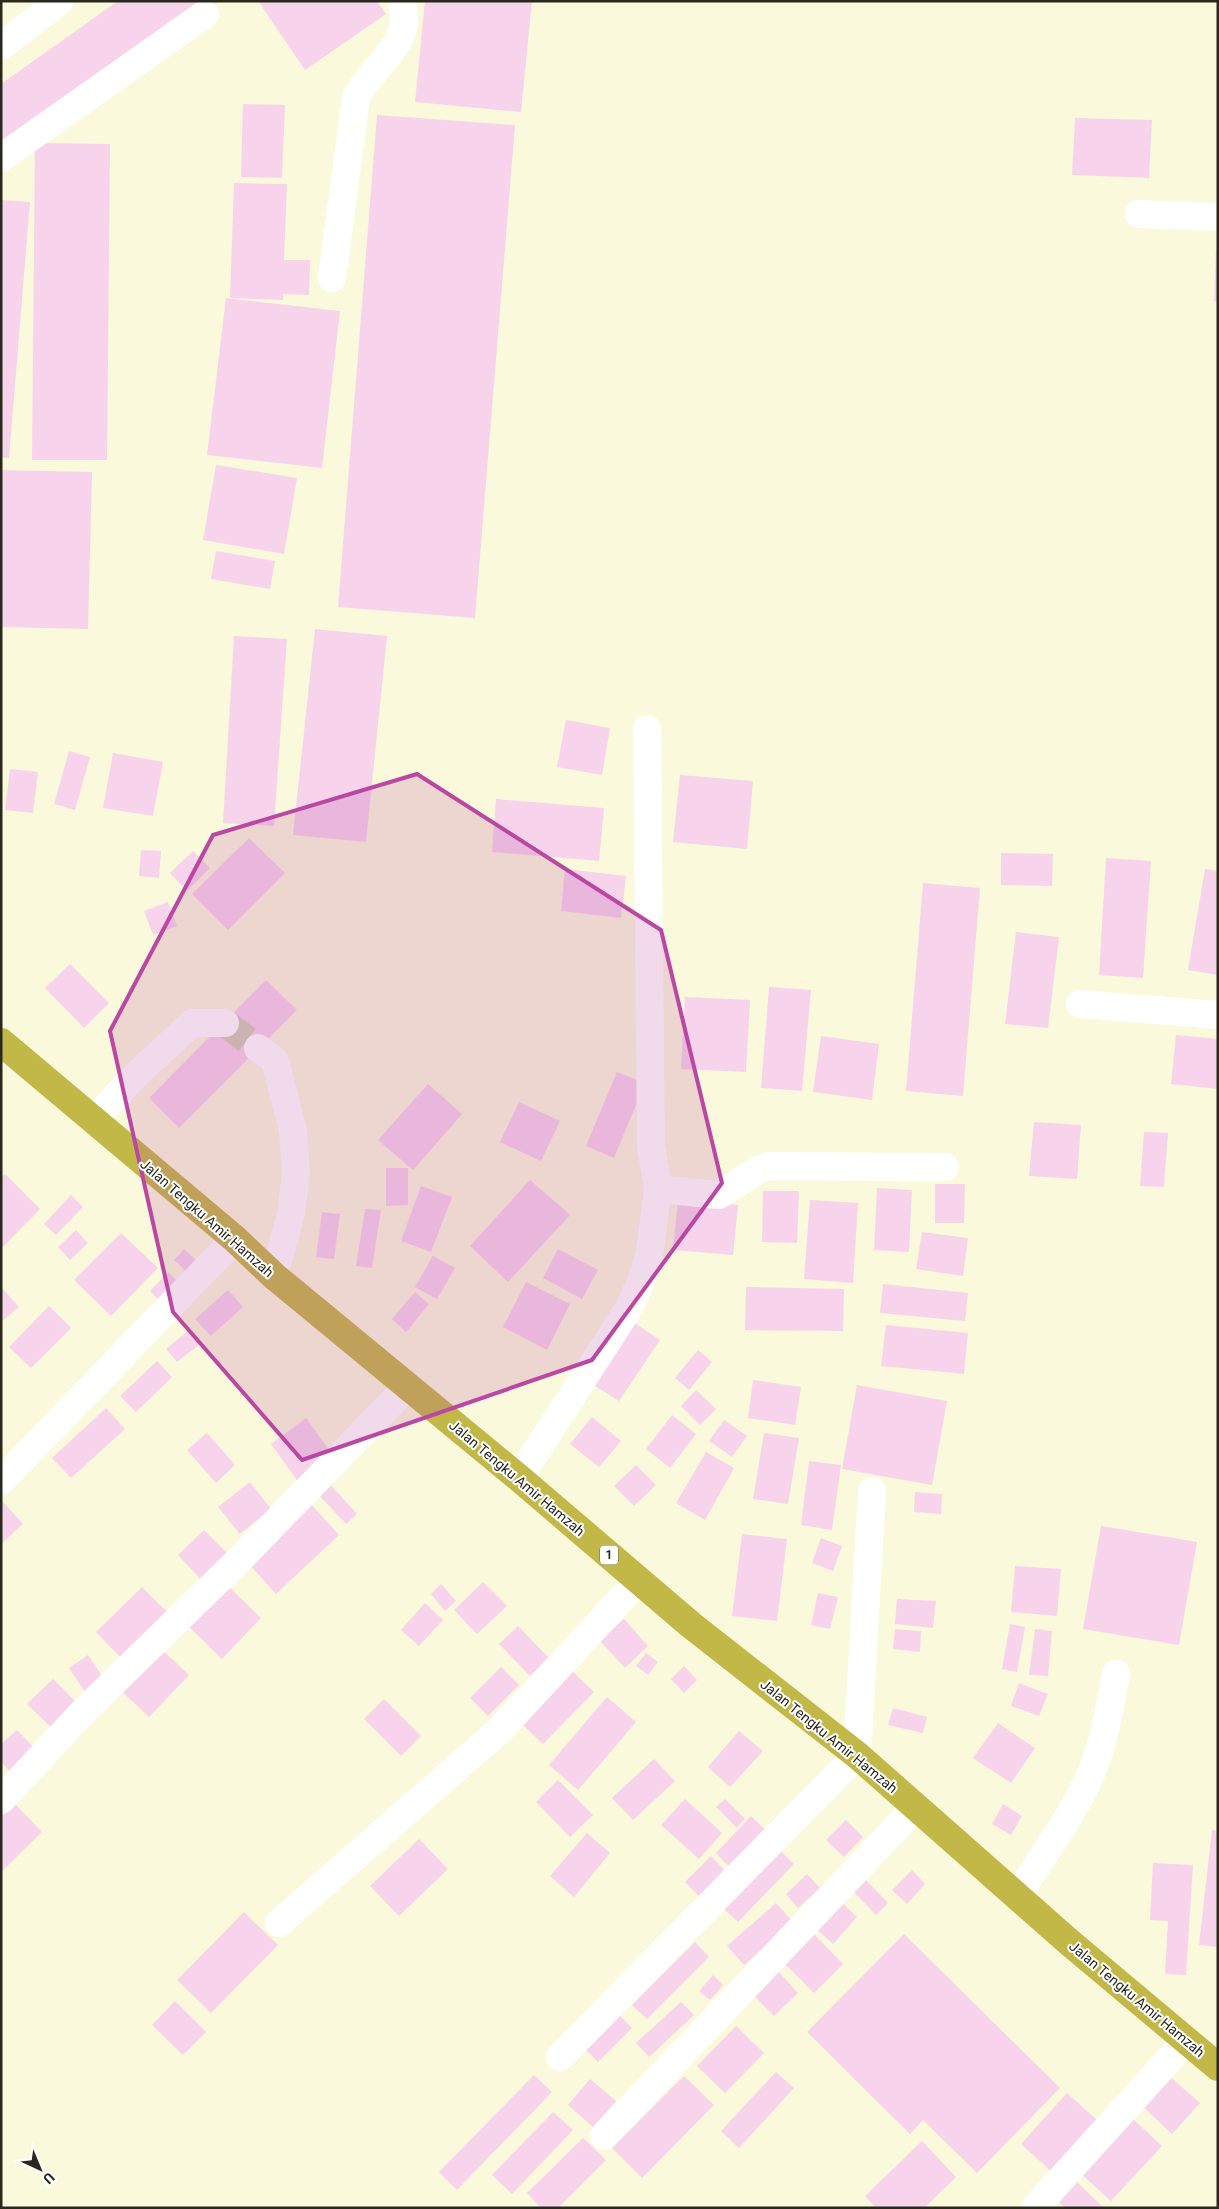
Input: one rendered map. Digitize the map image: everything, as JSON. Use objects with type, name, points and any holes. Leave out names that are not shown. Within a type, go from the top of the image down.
[{"type":"highway","name":"Jalan Tengku Amir Hamzah","points":[[1,1042],[235,1239],[274,1276],[519,1478],[691,1625],[857,1755],[915,1808],[1218,2067]]},
{"type":"street","points":[[1,46],[60,1]]},
{"type":"street","points":[[332,278],[356,98],[360,89],[395,46],[401,35],[404,21],[401,1]]},
{"type":"street","points":[[1,158],[205,14]]},
{"type":"street","points":[[1139,214],[1218,217]]},
{"type":"street","points":[[519,1478],[627,1311],[640,1284],[649,1257],[658,1189],[652,1146],[647,729]]},
{"type":"street","points":[[1080,1004],[1218,1015]]},
{"type":"street","points":[[94,1120],[137,1074],[192,1023],[225,1023]]},
{"type":"street","points":[[258,1048],[275,1061],[293,1130],[296,1173],[291,1214],[274,1276]]},
{"type":"street","points":[[658,1189],[719,1195],[758,1170],[769,1166],[945,1167]]},
{"type":"street","points":[[1,1481],[235,1239]]},
{"type":"street","points":[[1,1800],[83,1712],[241,1558],[407,1387]]},
{"type":"street","points":[[560,2056],[857,1755],[872,1491]]},
{"type":"street","points":[[279,1923],[500,1730],[639,1580]]},
{"type":"street","points":[[1017,1896],[1074,1808],[1090,1777],[1102,1742],[1116,1674]]},
{"type":"street","points":[[604,2136],[915,1808]]},
{"type":"street","points":[[1035,2208],[1186,2041]]},
{"type":"highlighted area","points":[[417,774],[661,930],[722,1183],[592,1360],[302,1460],[173,1312],[110,1031],[213,835]]},
{"type":"building","points":[[118,1],[219,1],[1,156],[1,84]]},
{"type":"building","points":[[258,1],[377,1],[386,14],[305,70]]},
{"type":"building","points":[[425,1],[532,1],[521,112],[415,102]]},
{"type":"building","points":[[243,104],[285,105],[282,178],[241,177]]},
{"type":"building","points":[[377,115],[515,125],[475,618],[338,607]]},
{"type":"building","points":[[1075,118],[1152,120],[1149,178],[1072,175]]},
{"type":"building","points":[[35,143],[110,144],[107,460],[32,460]]},
{"type":"building","points":[[234,183],[287,184],[284,260],[310,260],[309,295],[283,294],[283,300],[230,298]]},
{"type":"building","points":[[1,200],[30,202],[9,458],[1,457]]},
{"type":"building","points":[[1216,250],[1218,250],[1218,301],[1214,301]]},
{"type":"building","points":[[226,298],[340,311],[322,468],[207,455]]},
{"type":"building","points":[[216,465],[297,478],[284,554],[203,540]]},
{"type":"building","points":[[1,470],[92,472],[88,629],[1,627]]},
{"type":"building","points":[[216,551],[275,561],[270,589],[211,579]]},
{"type":"building","points":[[315,629],[387,636],[366,842],[293,835]]},
{"type":"building","points":[[234,636],[287,639],[274,826],[223,823]]},
{"type":"building","points":[[566,720],[610,728],[602,775],[557,767]]},
{"type":"building","points":[[69,751],[90,757],[75,810],[54,804]]},
{"type":"building","points":[[113,753],[163,762],[153,816],[103,808]]},
{"type":"building","points":[[10,769],[38,772],[33,813],[5,810]]},
{"type":"building","points":[[680,775],[753,781],[747,849],[673,842]]},
{"type":"building","points":[[496,799],[604,808],[599,861],[492,852]]},
{"type":"building","points":[[249,838],[285,873],[228,930],[192,894]]},
{"type":"building","points":[[141,850],[161,851],[159,878],[139,876]]},
{"type":"building","points":[[193,851],[210,868],[187,891],[170,873]]},
{"type":"building","points":[[1001,853],[1053,854],[1052,886],[1001,885]]},
{"type":"building","points":[[1106,858],[1151,861],[1143,978],[1099,975]]},
{"type":"building","points":[[565,869],[626,876],[621,918],[561,911]]},
{"type":"building","points":[[1205,869],[1218,871],[1218,975],[1188,970]]},
{"type":"building","points":[[923,883],[980,888],[963,1096],[906,1091]]},
{"type":"building","points":[[168,902],[177,926],[153,935],[144,911]]},
{"type":"building","points":[[1016,932],[1059,937],[1048,1028],[1005,1024]]},
{"type":"building","points":[[70,964],[109,1003],[84,1028],[45,988]]},
{"type":"building","points":[[266,980],[297,1010],[179,1128],[149,1098]]},
{"type":"building","points":[[769,987],[811,990],[802,1091],[761,1088]]},
{"type":"building","points":[[685,997],[750,1000],[746,1072],[681,1069]]},
{"type":"building","points":[[1176,1035],[1218,1039],[1218,1089],[1171,1084]]},
{"type":"building","points":[[821,1036],[879,1044],[872,1100],[813,1092]]},
{"type":"building","points":[[617,1072],[645,1083],[614,1158],[586,1146]]},
{"type":"building","points":[[428,1084],[462,1114],[413,1170],[378,1140]]},
{"type":"building","points":[[519,1102],[560,1121],[541,1161],[500,1142]]},
{"type":"building","points":[[1034,1122],[1081,1125],[1077,1179],[1029,1176]]},
{"type":"building","points":[[1144,1132],[1168,1133],[1164,1187],[1140,1186]]},
{"type":"building","points":[[386,1168],[408,1168],[408,1205],[386,1206]]},
{"type":"building","points":[[5,1174],[40,1209],[1,1249],[1,1177]]},
{"type":"building","points":[[530,1180],[570,1215],[508,1282],[470,1246]]},
{"type":"building","points":[[935,1184],[965,1184],[964,1223],[935,1223]]},
{"type":"building","points":[[421,1186],[452,1197],[431,1252],[401,1241]]},
{"type":"building","points":[[877,1188],[912,1190],[909,1252],[874,1250]]},
{"type":"building","points":[[763,1191],[799,1191],[797,1243],[762,1242]]},
{"type":"building","points":[[71,1195],[83,1207],[56,1235],[44,1224]]},
{"type":"building","points":[[678,1200],[738,1205],[733,1255],[673,1250]]},
{"type":"building","points":[[810,1200],[858,1203],[853,1283],[804,1279]]},
{"type":"building","points":[[365,1209],[381,1210],[372,1268],[356,1266]]},
{"type":"building","points":[[322,1212],[340,1214],[334,1259],[316,1257]]},
{"type":"building","points":[[76,1230],[88,1243],[70,1260],[58,1247]]},
{"type":"building","points":[[922,1232],[968,1238],[963,1276],[916,1269]]},
{"type":"building","points":[[121,1233],[158,1268],[111,1316],[74,1280]]},
{"type":"building","points":[[184,1249],[201,1265],[191,1276],[174,1260]]},
{"type":"building","points":[[558,1249],[598,1270],[582,1299],[543,1278]]},
{"type":"building","points":[[433,1256],[455,1268],[437,1299],[415,1287]]},
{"type":"building","points":[[168,1272],[181,1285],[163,1304],[150,1291]]},
{"type":"building","points":[[526,1282],[570,1304],[547,1350],[503,1327]]},
{"type":"building","points":[[883,1284],[968,1293],[965,1321],[880,1313]]},
{"type":"building","points":[[1,1287],[19,1307],[1,1322]]},
{"type":"building","points":[[746,1287],[844,1289],[843,1331],[745,1330]]},
{"type":"building","points":[[228,1290],[243,1307],[211,1336],[195,1319]]},
{"type":"building","points":[[415,1292],[429,1304],[406,1332],[392,1319]]},
{"type":"building","points":[[49,1306],[71,1328],[31,1368],[9,1347]]},
{"type":"building","points":[[633,1322],[660,1340],[619,1401],[592,1384]]},
{"type":"building","points":[[886,1325],[968,1333],[964,1374],[881,1366]]},
{"type":"building","points":[[188,1331],[199,1345],[177,1362],[166,1349]]},
{"type":"building","points":[[698,1350],[712,1362],[689,1390],[675,1378]]},
{"type":"building","points":[[157,1361],[172,1377],[136,1412],[120,1396]]},
{"type":"building","points":[[753,1380],[801,1387],[795,1425],[748,1418]]},
{"type":"building","points":[[857,1385],[947,1401],[932,1485],[842,1469]]},
{"type":"building","points":[[696,1390],[716,1409],[700,1425],[681,1406]]},
{"type":"building","points":[[106,1408],[125,1429],[71,1478],[52,1458]]},
{"type":"building","points":[[672,1415],[696,1434],[670,1468],[646,1449]]},
{"type":"building","points":[[592,1417],[621,1441],[599,1467],[570,1444]]},
{"type":"building","points":[[306,1418],[334,1457],[299,1483],[271,1444]]},
{"type":"building","points":[[724,1420],[747,1436],[732,1457],[709,1441]]},
{"type":"building","points":[[207,1433],[235,1465],[216,1483],[187,1450]]},
{"type":"building","points":[[764,1433],[799,1438],[788,1504],[753,1499]]},
{"type":"building","points":[[706,1452],[734,1468],[705,1520],[676,1503]]},
{"type":"building","points":[[809,1461],[841,1465],[832,1530],[801,1525]]},
{"type":"building","points":[[636,1465],[656,1485],[634,1506],[614,1486]]},
{"type":"building","points":[[327,1481],[357,1514],[346,1524],[316,1492]]},
{"type":"building","points":[[250,1482],[271,1509],[240,1534],[218,1507]]},
{"type":"building","points":[[915,1492],[942,1494],[941,1514],[914,1512]]},
{"type":"building","points":[[3,1502],[23,1524],[1,1544],[1,1504]]},
{"type":"building","points":[[309,1502],[339,1535],[276,1594],[246,1561]]},
{"type":"building","points":[[1101,1526],[1197,1542],[1179,1645],[1083,1629]]},
{"type":"building","points":[[204,1530],[232,1558],[205,1584],[178,1555]]},
{"type":"building","points":[[742,1534],[787,1539],[777,1621],[732,1616]]},
{"type":"building","points":[[821,1538],[842,1546],[833,1571],[812,1563]]},
{"type":"building","points":[[1015,1566],[1061,1569],[1057,1616],[1011,1612]]},
{"type":"building","points":[[222,1580],[261,1618],[222,1659],[183,1621]]},
{"type":"building","points":[[483,1582],[507,1606],[477,1634],[454,1610]]},
{"type":"building","points":[[441,1584],[456,1601],[445,1611],[431,1594]]},
{"type":"building","points":[[142,1587],[170,1615],[124,1661],[96,1632]]},
{"type":"building","points":[[818,1593],[838,1597],[830,1629],[811,1625]]},
{"type":"building","points":[[897,1599],[936,1601],[933,1628],[895,1624]]},
{"type":"building","points":[[425,1603],[443,1620],[419,1646],[401,1630]]},
{"type":"building","points":[[624,1619],[648,1646],[625,1668],[600,1641]]},
{"type":"building","points":[[1010,1624],[1025,1627],[1017,1672],[1002,1669]]},
{"type":"building","points":[[518,1626],[549,1658],[530,1676],[499,1644]]},
{"type":"building","points":[[895,1629],[921,1631],[920,1652],[893,1649]]},
{"type":"building","points":[[1035,1629],[1052,1631],[1048,1676],[1029,1675]]},
{"type":"building","points":[[157,1645],[189,1675],[149,1717],[117,1687]]},
{"type":"building","points":[[646,1653],[658,1662],[648,1675],[636,1666]]},
{"type":"building","points":[[88,1655],[106,1682],[87,1695],[69,1668]]},
{"type":"building","points":[[684,1666],[697,1680],[684,1693],[671,1679]]},
{"type":"building","points":[[501,1667],[519,1685],[488,1716],[470,1698]]},
{"type":"building","points":[[572,1671],[594,1692],[543,1744],[521,1723]]},
{"type":"building","points":[[53,1679],[80,1706],[55,1731],[27,1704]]},
{"type":"building","points":[[1019,1683],[1048,1694],[1039,1716],[1011,1706]]},
{"type":"building","points":[[607,1697],[636,1722],[578,1790],[549,1765]]},
{"type":"building","points":[[384,1699],[421,1736],[401,1756],[364,1719]]},
{"type":"building","points":[[893,1708],[927,1717],[923,1733],[888,1725]]},
{"type":"building","points":[[998,1723],[1035,1748],[1011,1783],[973,1758]]},
{"type":"building","points":[[17,1730],[41,1755],[17,1779],[1,1762],[1,1744]]},
{"type":"building","points":[[739,1731],[763,1751],[730,1787],[708,1767]]},
{"type":"building","points":[[654,1759],[675,1781],[633,1820],[612,1798]]},
{"type":"building","points":[[558,1780],[593,1815],[570,1837],[536,1802]]},
{"type":"building","points":[[685,1799],[722,1833],[699,1859],[661,1825]]},
{"type":"building","points":[[725,1799],[745,1819],[737,1828],[716,1807]]},
{"type":"building","points":[[15,1804],[42,1832],[1,1872],[1,1817]]},
{"type":"building","points":[[1003,1804],[1022,1816],[1011,1835],[992,1824]]},
{"type":"building","points":[[751,1816],[768,1833],[732,1870],[716,1853]]},
{"type":"building","points":[[846,1820],[863,1837],[844,1857],[826,1840]]},
{"type":"building","points":[[1212,1830],[1218,1831],[1218,1947],[1199,1945]]},
{"type":"building","points":[[587,1833],[610,1853],[574,1897],[550,1876]]},
{"type":"building","points":[[419,1839],[448,1869],[399,1916],[370,1886]]},
{"type":"building","points":[[778,1849],[794,1864],[738,1922],[722,1907]]},
{"type":"building","points":[[711,1856],[732,1878],[706,1903],[685,1882]]},
{"type":"building","points":[[1153,1863],[1193,1865],[1186,1975],[1165,1974],[1168,1921],[1150,1920]]},
{"type":"building","points":[[912,1870],[925,1884],[907,1904],[892,1890]]},
{"type":"building","points":[[807,1874],[820,1888],[798,1908],[786,1894]]},
{"type":"building","points":[[863,1877],[888,1903],[876,1915],[851,1889]]},
{"type":"building","points":[[841,1902],[857,1917],[833,1944],[816,1929]]},
{"type":"building","points":[[776,1903],[793,1922],[744,1965],[727,1946]]},
{"type":"building","points":[[244,1912],[278,1945],[211,2013],[177,1980]]},
{"type":"building","points":[[813,1933],[843,1964],[814,1993],[784,1963]]},
{"type":"building","points":[[904,1934],[1060,2088],[977,2173],[923,2120],[910,2134],[807,2032]]},
{"type":"building","points":[[695,1942],[709,1957],[647,2019],[632,2005]]},
{"type":"building","points":[[778,1971],[798,1993],[774,2016],[753,1995]]},
{"type":"building","points":[[713,1975],[723,1985],[710,2000],[699,1991]]},
{"type":"building","points":[[175,2001],[206,2032],[183,2055],[152,2025]]},
{"type":"building","points":[[681,2002],[694,2015],[649,2057],[636,2043]]},
{"type":"building","points":[[620,2016],[632,2028],[598,2062],[586,2050]]},
{"type":"building","points":[[736,2026],[764,2053],[725,2093],[697,2066]]},
{"type":"building","points":[[776,2072],[794,2088],[739,2148],[721,2131]]},
{"type":"building","points":[[534,2075],[552,2092],[457,2190],[439,2172]]},
{"type":"building","points":[[1168,2075],[1200,2103],[1172,2134],[1141,2105]]},
{"type":"building","points":[[684,2076],[714,2105],[642,2178],[612,2148]]},
{"type":"building","points":[[590,2079],[616,2101],[593,2127],[568,2105]]},
{"type":"building","points":[[1067,2093],[1098,2121],[1052,2172],[1021,2144]]},
{"type":"building","points":[[553,2112],[573,2130],[512,2194],[492,2175]]},
{"type":"building","points":[[1131,2117],[1162,2146],[1111,2201],[1080,2173]]},
{"type":"building","points":[[583,2138],[606,2160],[558,2208],[541,2208],[527,2193]]},
{"type":"building","points":[[922,2141],[956,2177],[924,2208],[876,2208],[865,2196]]},
{"type":"building","points":[[1075,2180],[1104,2208],[1065,2208],[1056,2199]]},
{"type":"tunnel","points":[[225,1023],[258,1048]]}]
